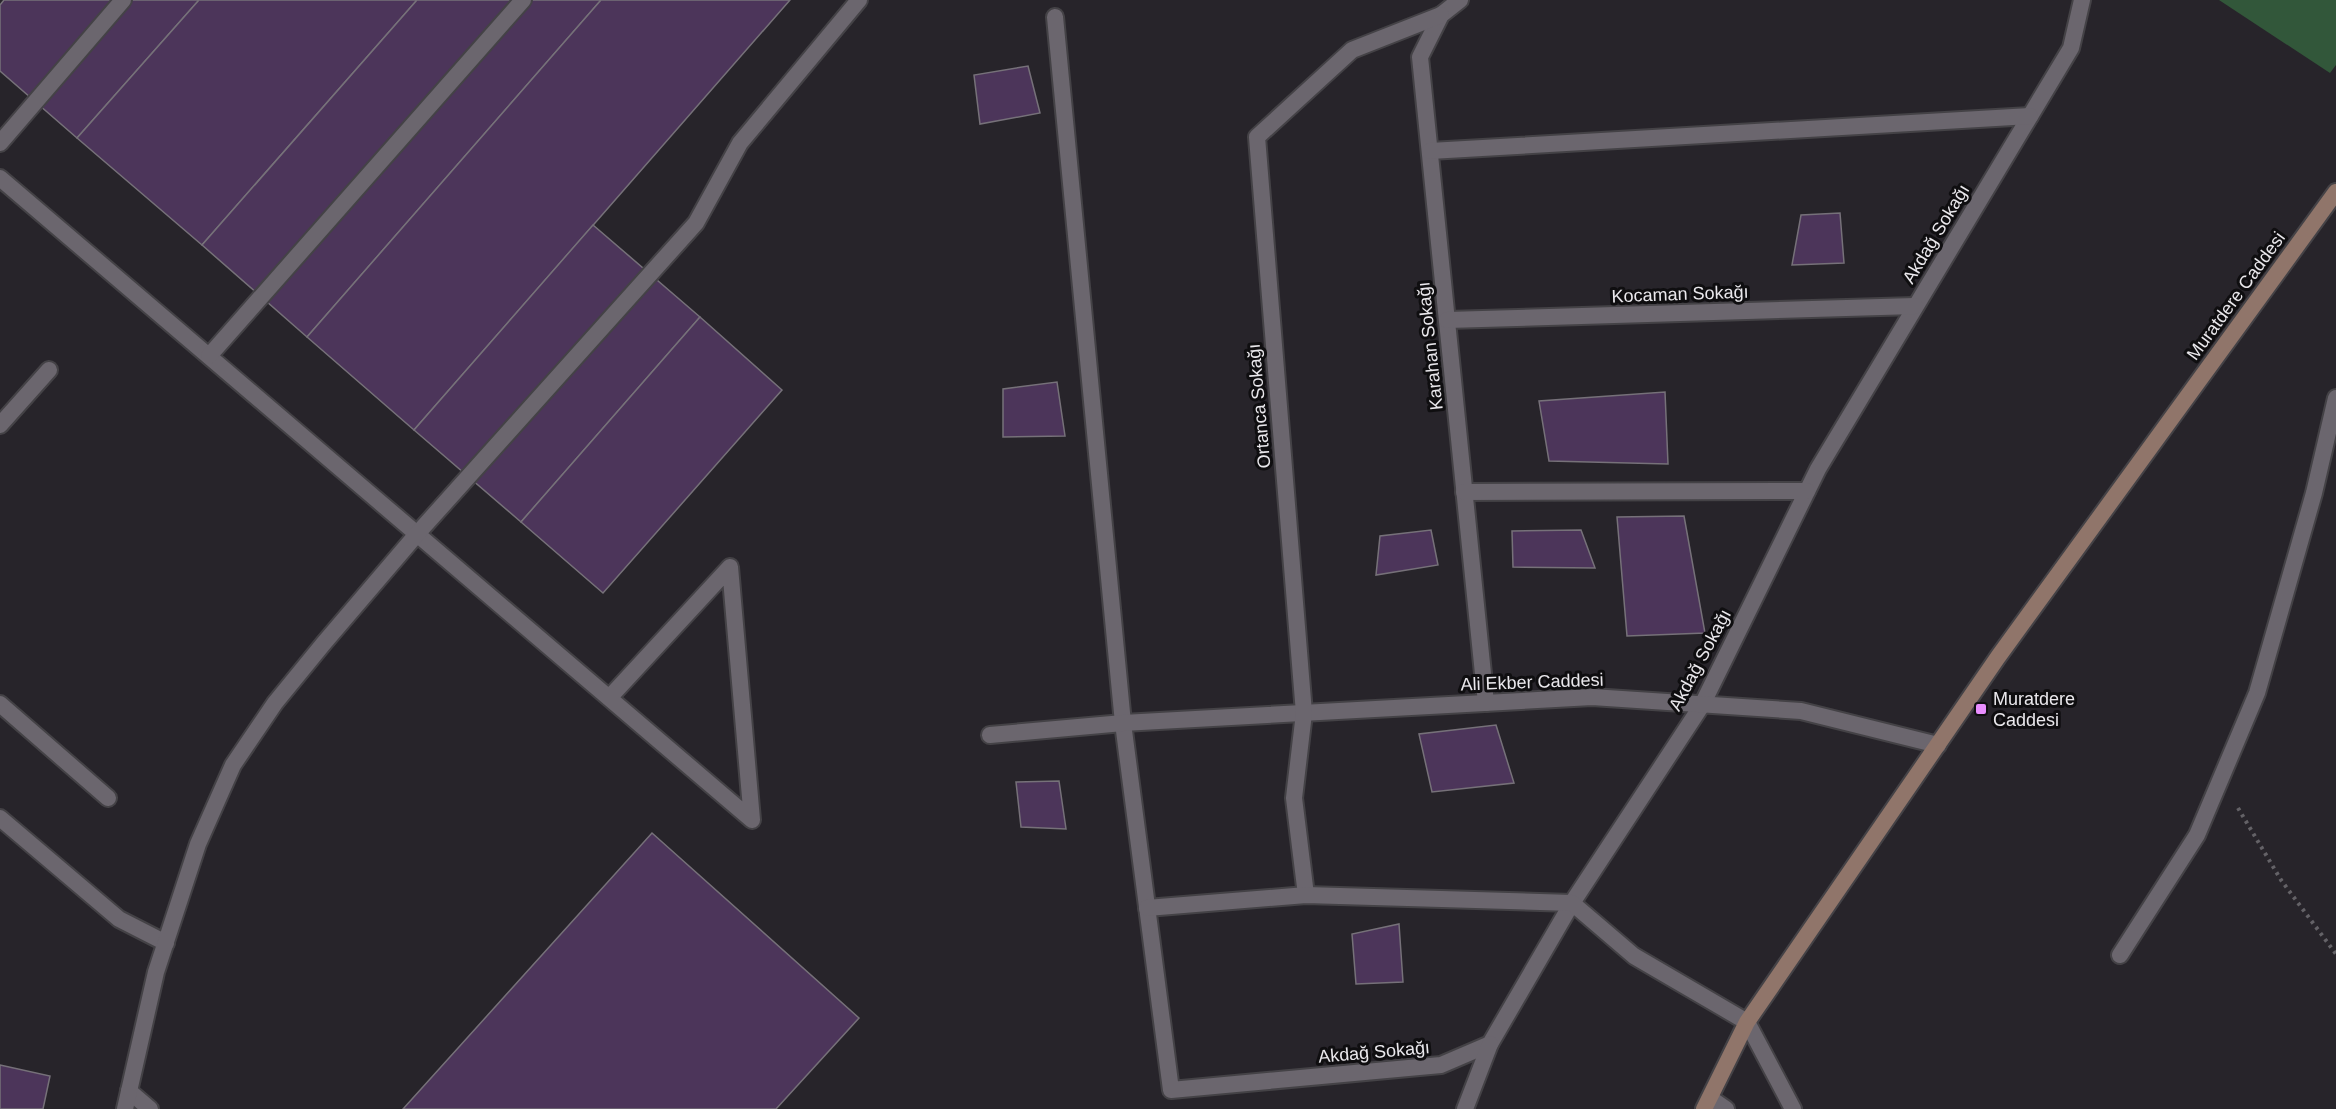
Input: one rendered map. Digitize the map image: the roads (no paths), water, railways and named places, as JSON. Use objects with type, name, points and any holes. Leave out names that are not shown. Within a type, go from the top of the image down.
[{"type":"main road","name":"Muratdere Caddesi","points":[[1707,1103],[1747,1022],[1998,657],[2336,192]]},
{"type":"street","points":[[0,143],[123,0]]},
{"type":"street","points":[[209,356],[523,0]]},
{"type":"street","points":[[125,1109],[156,972],[198,844],[233,765],[275,703],[417,534],[696,222],[740,142],[859,0]]},
{"type":"street","name":"Karahan Sokağı","points":[[1460,0],[1442,15],[1420,57],[1486,703]]},
{"type":"street","name":"Akdağ Sokağı","points":[[1147,908],[1171,1090],[1441,1065],[1490,1044],[1572,903],[1702,705],[1818,469],[2071,48],[2082,0]]},
{"type":"street","name":"Ortanca Sokağı","points":[[1306,896],[1294,798],[1304,713],[1257,137],[1352,50],[1442,15]]},
{"type":"street","points":[[1055,17],[1123,723],[1147,908],[1306,896],[1572,903],[1634,956],[1747,1022],[1793,1109]]},
{"type":"street","points":[[1430,151],[2030,116]]},
{"type":"street","points":[[0,178],[609,698],[708,782],[752,820],[730,567],[609,698]]},
{"type":"street","name":"Kocaman Sokağı","points":[[1447,320],[1915,306]]},
{"type":"street","points":[[0,425],[49,370]]},
{"type":"street","points":[[2120,955],[2197,835],[2257,693],[2314,493],[2336,399]]},
{"type":"street","points":[[1464,492],[1807,491]]},
{"type":"street","name":"Ali Ekber Caddesi","points":[[990,735],[1123,723],[1592,697],[1801,711],[1938,745]]},
{"type":"street","points":[[0,704],[108,798]]},
{"type":"street","points":[[0,818],[119,919],[166,942]]},
{"type":"street","points":[[1465,1109],[1490,1044]]},
{"type":"street","points":[[129,1091],[150,1109]]},
{"type":"street","points":[[1707,1103],[1726,1109]]},
{"type":"place","name":"Muratdere Caddesi","points":[[1981,709]]}]
